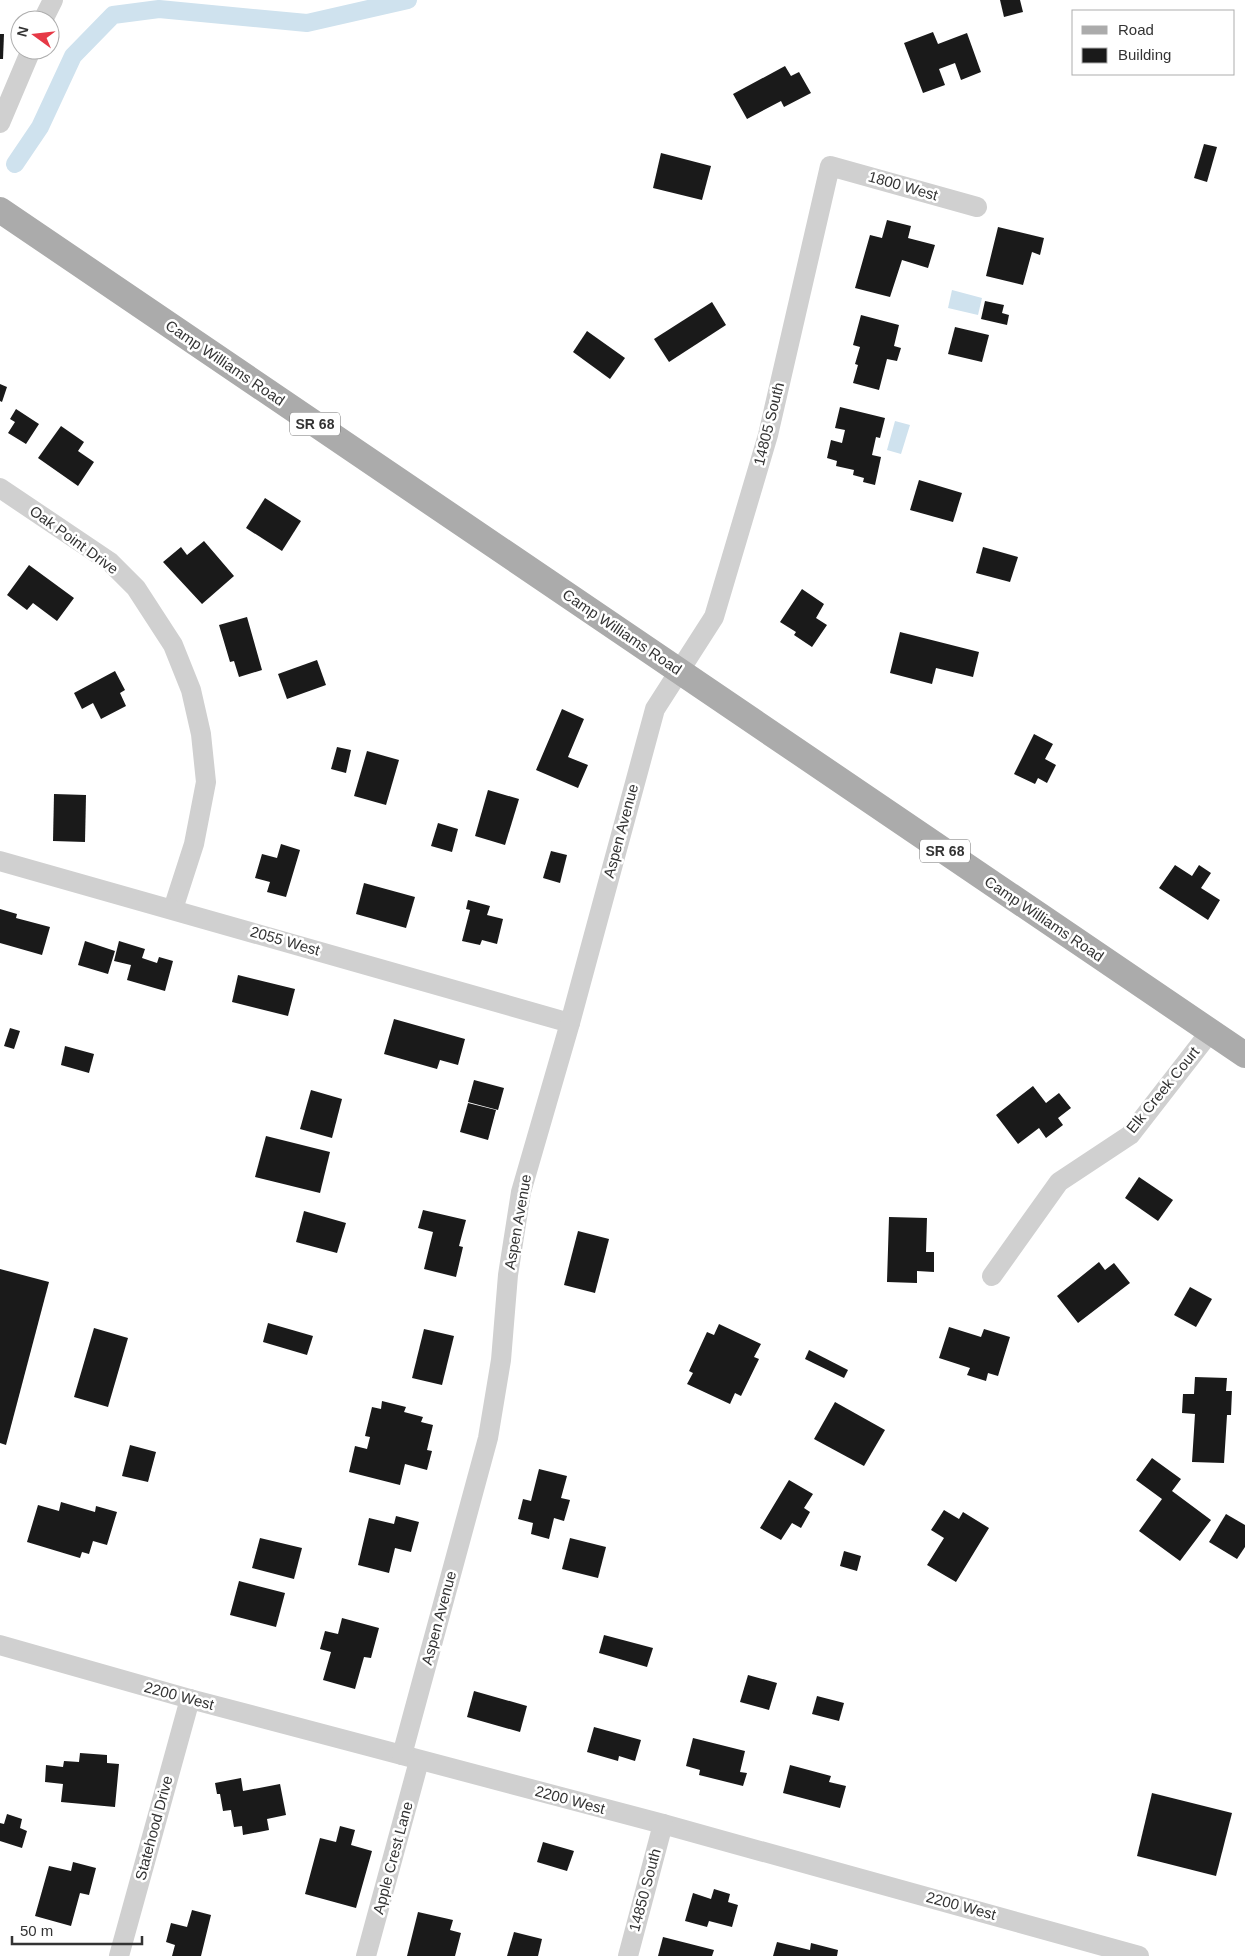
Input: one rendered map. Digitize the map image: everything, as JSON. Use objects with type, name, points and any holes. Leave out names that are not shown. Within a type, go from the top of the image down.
[{"type":"main road","name":"Camp Williams Road","points":[[0,210],[1245,1055]]},
{"type":"street","points":[[0,123],[27,60]]},
{"type":"street","name":"1800 West","points":[[830,166],[977,207]]},
{"type":"street","name":"14805 South","points":[[679,671],[714,617],[768,435],[830,166]]},
{"type":"street","name":"Oak Point Drive","points":[[0,488],[110,562],[136,588],[173,645],[191,690],[201,734],[206,782],[194,844],[173,909]]},
{"type":"street","name":"Aspen Avenue","points":[[411,1758],[488,1438],[501,1360],[508,1275],[521,1192],[570,1023],[649,727],[655,709],[679,671]]},
{"type":"street","name":"2055 West","points":[[0,861],[570,1023]]},
{"type":"street","name":"Elk Creek Court","points":[[992,1276],[1059,1182],[1130,1134],[1210,1032]]},
{"type":"street","name":"2200 West","points":[[0,1645],[190,1699],[662,1824],[1139,1956]]},
{"type":"street","name":"Statehood Drive","points":[[119,1956],[190,1699]]},
{"type":"street","name":"Apple Crest Lane","points":[[366,1956],[411,1758]]},
{"type":"street","name":"14850 South","points":[[628,1956],[662,1824]]},
{"type":"water","points":[[952,290],[982,298],[978,315],[948,308]]},
{"type":"water","points":[[895,421],[910,425],[901,454],[887,450]]},
{"type":"building","points":[[1000,0],[1020,0],[1023,12],[1004,17]]},
{"type":"building","points":[[933,32],[938,44],[967,33],[981,72],[961,80],[955,63],[939,69],[945,85],[923,93],[904,43]]},
{"type":"building","points":[[0,34],[4,34],[3,59],[0,59]]},
{"type":"building","points":[[785,66],[791,76],[799,72],[811,93],[784,107],[781,101],[747,119],[733,94]]},
{"type":"building","points":[[1204,144],[1217,147],[1207,182],[1194,178]]},
{"type":"building","points":[[661,153],[711,166],[702,200],[653,188]]},
{"type":"building","points":[[887,220],[911,226],[908,238],[935,245],[928,268],[902,260],[890,297],[855,288],[870,235],[882,238]]},
{"type":"building","points":[[998,227],[1044,238],[1040,255],[1032,252],[1023,285],[986,276]]},
{"type":"building","points":[[985,301],[1004,305],[1002,313],[1009,315],[1007,325],[981,319]]},
{"type":"building","points":[[712,302],[726,325],[669,362],[654,339]]},
{"type":"building","points":[[861,315],[899,325],[894,346],[901,348],[897,361],[887,359],[879,390],[853,383],[858,365],[855,364],[860,347],[853,345]]},
{"type":"building","points":[[955,327],[989,335],[982,362],[948,354]]},
{"type":"building","points":[[587,331],[625,358],[610,379],[573,352]]},
{"type":"building","points":[[0,384],[7,387],[2,402],[0,401]]},
{"type":"building","points":[[840,407],[885,418],[880,438],[876,437],[872,455],[881,457],[875,485],[863,482],[864,478],[853,475],[854,470],[836,466],[837,461],[827,458],[831,440],[842,443],[845,430],[835,428]]},
{"type":"building","points":[[16,409],[39,424],[26,444],[8,433],[15,422],[10,419]]},
{"type":"building","points":[[61,426],[84,442],[78,451],[94,462],[78,486],[38,458]]},
{"type":"building","points":[[919,480],[962,493],[953,522],[910,510]]},
{"type":"building","points":[[265,498],[301,521],[282,551],[246,528]]},
{"type":"building","points":[[204,541],[234,576],[202,604],[163,562],[181,547],[187,555]]},
{"type":"building","points":[[983,547],[1018,557],[1010,582],[976,573]]},
{"type":"building","points":[[29,565],[74,598],[57,621],[33,603],[27,610],[7,595]]},
{"type":"building","points":[[802,589],[824,604],[816,618],[827,625],[812,647],[794,635],[796,632],[780,622]]},
{"type":"building","points":[[247,617],[262,670],[239,677],[234,661],[230,662],[219,625]]},
{"type":"building","points":[[900,632],[979,652],[973,677],[936,668],[932,684],[890,673]]},
{"type":"building","points":[[317,660],[326,685],[287,699],[278,674]]},
{"type":"building","points":[[115,671],[125,690],[120,693],[126,706],[101,719],[93,703],[82,709],[74,693]]},
{"type":"building","points":[[562,709],[584,719],[568,757],[588,765],[578,788],[536,770]]},
{"type":"building","points":[[1034,734],[1053,744],[1045,759],[1056,765],[1047,783],[1038,778],[1035,784],[1014,774]]},
{"type":"building","points":[[337,747],[351,750],[346,773],[331,769]]},
{"type":"building","points":[[367,751],[399,760],[386,805],[354,796]]},
{"type":"building","points":[[488,790],[519,799],[505,845],[475,836]]},
{"type":"building","points":[[54,794],[86,795],[85,842],[53,841]]},
{"type":"building","points":[[438,823],[458,829],[452,852],[431,846]]},
{"type":"building","points":[[281,844],[300,850],[286,897],[267,892],[270,882],[255,878],[262,854],[277,858]]},
{"type":"building","points":[[551,851],[567,855],[560,883],[543,878]]},
{"type":"building","points":[[1175,865],[1192,876],[1199,865],[1211,873],[1201,888],[1220,900],[1208,920],[1159,888]]},
{"type":"building","points":[[364,883],[415,897],[406,928],[356,914]]},
{"type":"building","points":[[468,900],[490,906],[487,915],[503,919],[497,944],[482,940],[480,945],[462,941],[470,910],[466,909]]},
{"type":"building","points":[[0,909],[17,914],[16,918],[50,927],[42,955],[0,943]]},
{"type":"building","points":[[85,941],[115,951],[108,974],[78,965]]},
{"type":"building","points":[[119,941],[145,949],[142,958],[157,963],[159,957],[173,961],[165,991],[127,980],[131,965],[114,961]]},
{"type":"building","points":[[238,975],[295,989],[288,1016],[232,1002]]},
{"type":"building","points":[[394,1019],[465,1039],[458,1065],[440,1060],[437,1069],[384,1054]]},
{"type":"building","points":[[10,1028],[20,1031],[14,1049],[4,1046]]},
{"type":"building","points":[[65,1046],[94,1054],[89,1073],[61,1065]]},
{"type":"building","points":[[474,1080],[504,1088],[498,1110],[468,1102]]},
{"type":"building","points":[[1033,1086],[1046,1103],[1059,1093],[1071,1108],[1058,1118],[1063,1125],[1046,1138],[1039,1128],[1018,1144],[996,1115]]},
{"type":"building","points":[[311,1090],[342,1099],[332,1138],[300,1129]]},
{"type":"building","points":[[468,1103],[496,1110],[488,1140],[460,1132]]},
{"type":"building","points":[[266,1136],[330,1152],[320,1193],[255,1177]]},
{"type":"building","points":[[1139,1177],[1173,1200],[1158,1221],[1125,1198]]},
{"type":"building","points":[[423,1210],[466,1220],[459,1246],[463,1247],[456,1277],[424,1269],[433,1232],[418,1228]]},
{"type":"building","points":[[304,1211],[346,1223],[337,1253],[296,1242]]},
{"type":"building","points":[[889,1217],[927,1218],[926,1252],[934,1252],[934,1272],[917,1271],[917,1283],[887,1282]]},
{"type":"building","points":[[578,1231],[609,1239],[595,1293],[564,1285]]},
{"type":"building","points":[[1099,1262],[1105,1270],[1114,1263],[1130,1283],[1078,1323],[1057,1296]]},
{"type":"building","points":[[0,1269],[49,1282],[6,1445],[0,1443]]},
{"type":"building","points":[[1190,1287],[1212,1299],[1196,1327],[1174,1315]]},
{"type":"building","points":[[268,1323],[313,1336],[307,1355],[263,1342]]},
{"type":"building","points":[[719,1324],[761,1344],[754,1357],[759,1359],[741,1396],[735,1393],[730,1404],[687,1384],[693,1373],[689,1371],[707,1332],[714,1335]]},
{"type":"building","points":[[949,1327],[981,1337],[984,1329],[1010,1337],[998,1376],[988,1373],[986,1381],[967,1375],[970,1368],[939,1358]]},
{"type":"building","points":[[94,1328],[128,1338],[108,1407],[74,1397]]},
{"type":"building","points":[[424,1329],[454,1336],[442,1385],[412,1378]]},
{"type":"building","points":[[809,1350],[848,1370],[844,1378],[805,1359]]},
{"type":"building","points":[[1195,1377],[1227,1378],[1226,1391],[1232,1391],[1231,1415],[1227,1415],[1224,1463],[1192,1462],[1195,1414],[1182,1413],[1183,1394],[1194,1394]]},
{"type":"building","points":[[382,1401],[406,1407],[404,1412],[423,1417],[421,1422],[433,1425],[427,1450],[432,1451],[427,1470],[405,1464],[400,1485],[349,1472],[355,1446],[367,1449],[370,1437],[365,1436],[372,1407],[381,1409]]},
{"type":"building","points":[[835,1402],[885,1430],[864,1466],[814,1439]]},
{"type":"building","points":[[130,1445],[156,1452],[148,1482],[122,1476]]},
{"type":"building","points":[[1152,1458],[1181,1479],[1172,1491],[1211,1520],[1180,1561],[1139,1531],[1162,1499],[1136,1480]]},
{"type":"building","points":[[539,1469],[567,1476],[561,1498],[570,1500],[564,1521],[554,1518],[549,1539],[531,1534],[533,1523],[518,1519],[523,1499],[531,1501]]},
{"type":"building","points":[[789,1480],[813,1494],[804,1508],[810,1512],[801,1528],[792,1523],[781,1540],[760,1528]]},
{"type":"building","points":[[61,1502],[95,1512],[96,1506],[117,1512],[107,1545],[93,1541],[89,1554],[82,1552],[80,1558],[27,1542],[38,1505],[59,1511]]},
{"type":"building","points":[[944,1510],[959,1519],[963,1512],[989,1528],[956,1582],[927,1565],[944,1538],[931,1530]]},
{"type":"building","points":[[1226,1514],[1245,1525],[1245,1547],[1237,1559],[1209,1542]]},
{"type":"building","points":[[396,1516],[419,1522],[411,1552],[395,1548],[389,1573],[358,1565],[369,1518],[394,1524]]},
{"type":"building","points":[[260,1538],[302,1548],[294,1579],[252,1568]]},
{"type":"building","points":[[570,1538],[606,1547],[598,1578],[562,1569]]},
{"type":"building","points":[[844,1551],[861,1556],[857,1571],[840,1566]]},
{"type":"building","points":[[239,1581],[285,1593],[276,1627],[230,1615]]},
{"type":"building","points":[[342,1618],[379,1628],[371,1658],[364,1657],[355,1689],[323,1680],[331,1652],[320,1649],[325,1631],[338,1634]]},
{"type":"building","points":[[604,1635],[653,1648],[647,1667],[599,1653]]},
{"type":"building","points":[[748,1675],[777,1683],[769,1710],[740,1702]]},
{"type":"building","points":[[474,1691],[527,1706],[520,1732],[467,1717]]},
{"type":"building","points":[[817,1696],[844,1703],[839,1721],[812,1714]]},
{"type":"building","points":[[594,1727],[641,1740],[635,1761],[619,1756],[618,1761],[587,1752]]},
{"type":"building","points":[[693,1738],[745,1751],[740,1772],[747,1773],[743,1786],[699,1775],[700,1770],[686,1766]]},
{"type":"building","points":[[80,1753],[107,1755],[107,1763],[119,1764],[115,1807],[61,1802],[63,1784],[45,1782],[46,1765],[63,1767],[64,1761],[79,1762]]},
{"type":"building","points":[[790,1765],[831,1776],[829,1782],[846,1786],[840,1808],[783,1793]]},
{"type":"building","points":[[241,1778],[243,1791],[280,1784],[286,1815],[267,1819],[269,1830],[243,1835],[242,1826],[234,1827],[231,1810],[223,1811],[220,1794],[217,1794],[215,1783]]},
{"type":"building","points":[[1152,1793],[1232,1813],[1216,1876],[1137,1856]]},
{"type":"building","points":[[7,1814],[22,1819],[20,1828],[27,1831],[22,1848],[0,1841],[0,1823],[4,1824]]},
{"type":"building","points":[[340,1826],[355,1830],[351,1845],[372,1851],[356,1908],[305,1894],[320,1838],[336,1842]]},
{"type":"building","points":[[543,1842],[574,1851],[567,1871],[537,1862]]},
{"type":"building","points":[[73,1862],[96,1868],[89,1895],[80,1893],[71,1926],[35,1916],[49,1866],[71,1871]]},
{"type":"building","points":[[714,1889],[730,1894],[728,1902],[738,1905],[732,1927],[709,1921],[707,1927],[685,1921],[693,1893],[711,1899]]},
{"type":"building","points":[[192,1910],[211,1915],[201,1956],[172,1956],[175,1945],[166,1942],[171,1923],[187,1927]]},
{"type":"building","points":[[418,1912],[453,1920],[450,1930],[461,1933],[455,1956],[407,1956]]},
{"type":"building","points":[[514,1932],[542,1939],[538,1956],[507,1956]]},
{"type":"building","points":[[663,1937],[714,1950],[712,1956],[658,1956]]},
{"type":"building","points":[[777,1942],[810,1950],[811,1943],[838,1950],[837,1956],[773,1956]]},
{"type":"waterway","points":[[15,164],[40,127],[73,56],[113,15],[159,9],[307,23],[408,0]]}]
